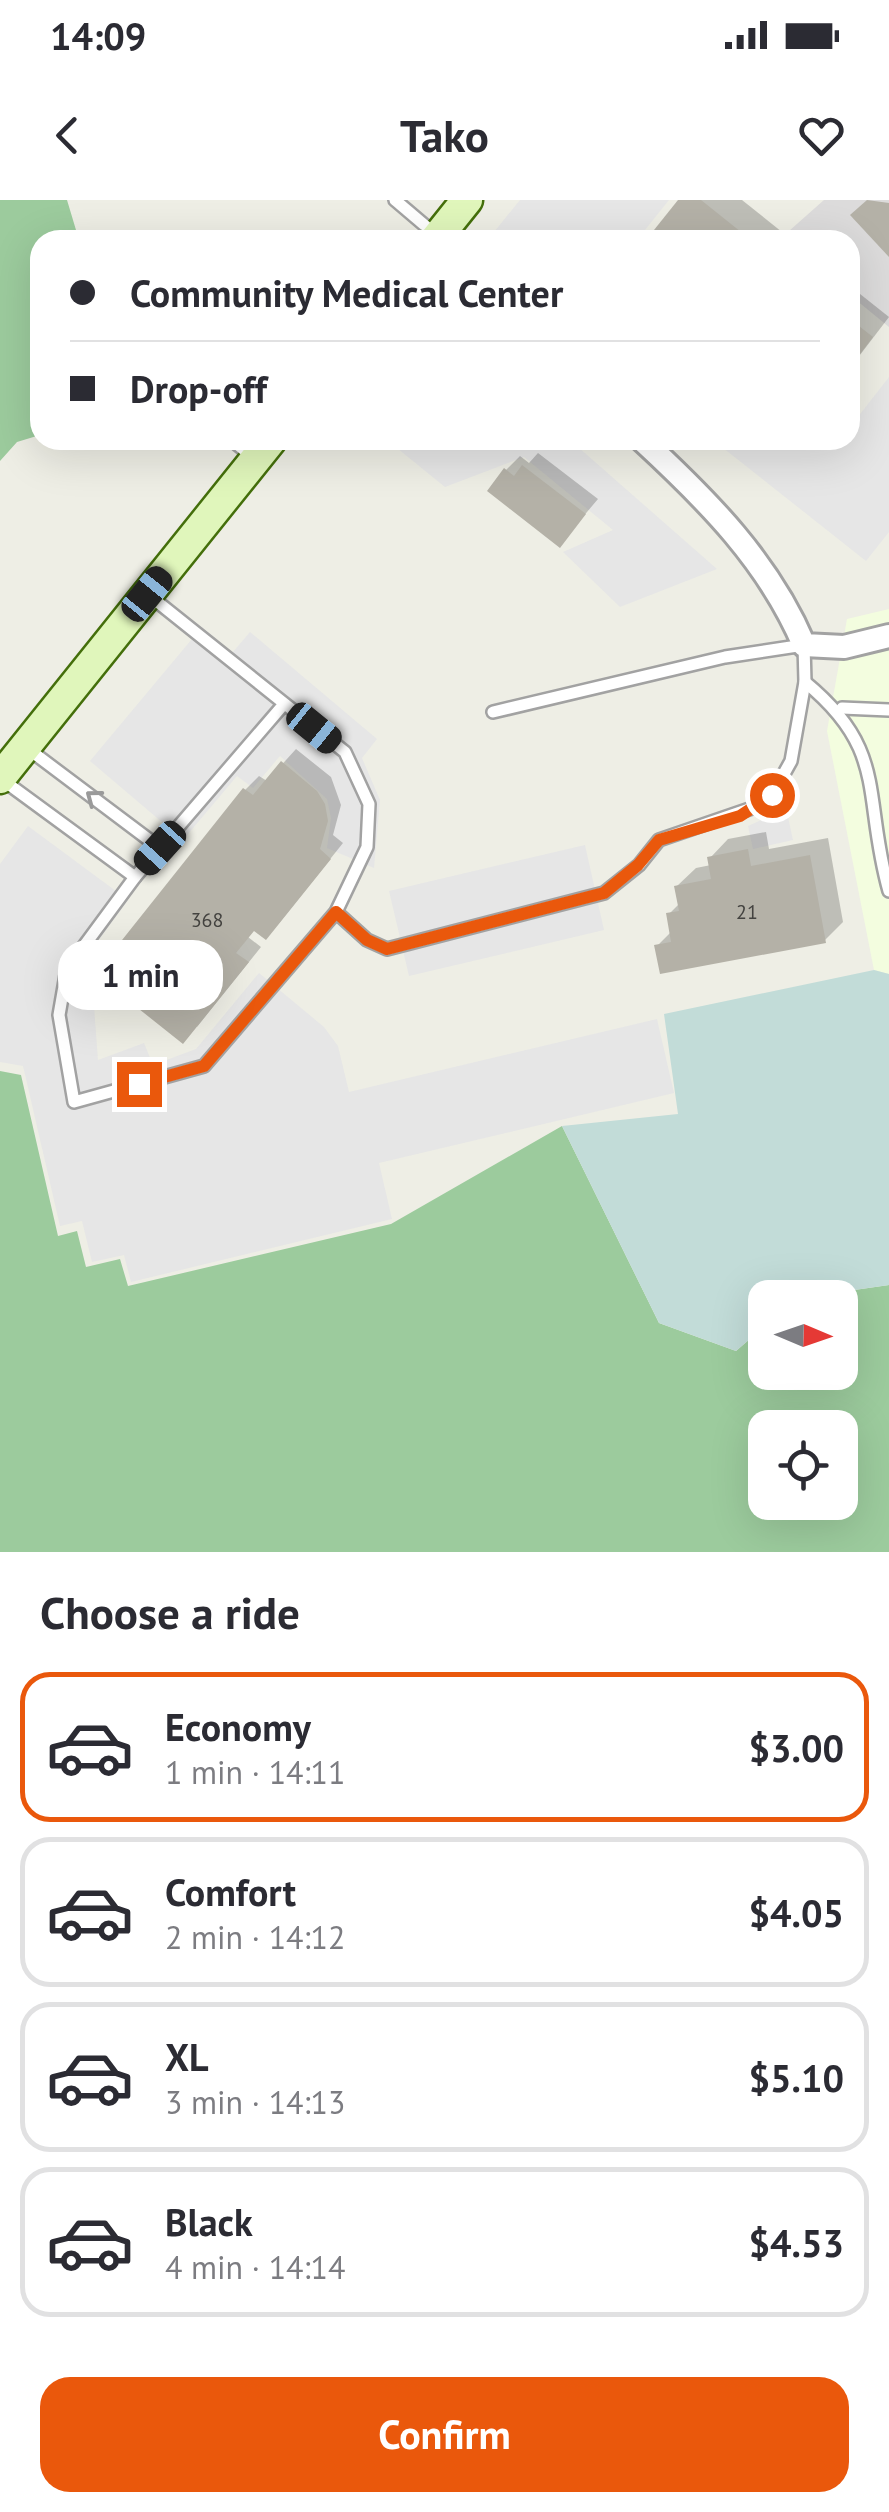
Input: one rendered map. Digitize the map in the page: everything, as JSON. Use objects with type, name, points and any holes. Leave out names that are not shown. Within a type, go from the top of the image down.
[{"type":"main road","points":[[443,230],[467,200]]},
{"type":"main road","points":[[0,778],[147,594],[250,450]]},
{"type":"street","points":[[652,450],[747,548],[776,589],[804,645],[844,647],[889,636]]},
{"type":"lane","points":[[395,200],[428,230]]},
{"type":"lane","points":[[147,594],[344,752],[369,804],[366,847],[336,912],[204,1066],[74,1102],[59,1015],[67,969],[134,877],[284,704]]},
{"type":"lane","points":[[336,912],[367,940],[387,949],[604,893],[638,865],[659,840],[740,816],[772,795],[792,761],[806,682],[804,645],[726,657],[494,712]]},
{"type":"lane","points":[[806,682],[842,708],[868,749],[889,891]]},
{"type":"lane","points":[[842,708],[889,710]]},
{"type":"lane","points":[[26,747],[160,848]]},
{"type":"lane","points":[[0,778],[134,877]]},
{"type":"shaded area","points":[[520,200],[669,200],[645,230],[496,230]]},
{"type":"shaded area","points":[[824,200],[889,200],[889,327],[860,303],[860,230],[790,230]]},
{"type":"shaded area","points":[[889,377],[889,532],[866,561],[726,450],[860,450],[860,414]]},
{"type":"shaded area","points":[[399,450],[581,450],[717,569],[620,607],[563,552],[613,530],[524,457],[445,487]]},
{"type":"shaded area","points":[[889,609],[889,974],[874,970],[827,731],[847,619]]},
{"type":"shaded area","points":[[202,627],[232,653],[250,632],[377,739],[362,758],[380,800],[374,868],[327,848],[331,818],[327,799],[280,756],[253,788],[237,776],[183,840],[90,761]]},
{"type":"shaded area","points":[[784,799],[793,840],[753,849],[748,826],[770,816]]},
{"type":"shaded area","points":[[28,826],[128,900],[82,963],[71,998],[94,1006],[98,1060],[144,1043],[153,1065],[196,1049],[259,973],[324,1027],[338,1046],[349,1092],[657,1019],[674,1093],[379,1163],[392,1219],[131,1282],[124,1255],[92,1262],[82,1221],[60,1226],[23,1066],[0,1062],[0,864]]},
{"type":"shaded area","points":[[585,845],[604,930],[409,976],[389,891]]},
{"type":"shaded area","points":[[874,970],[889,974],[889,1285],[858,1289],[858,1280],[748,1280],[748,1341],[736,1351],[659,1323],[562,1126],[678,1114],[664,1014]]},
{"type":"green space","points":[[0,200],[67,200],[76,230],[30,230],[30,438],[17,442],[0,461]]},
{"type":"green space","points":[[0,1071],[21,1075],[58,1236],[77,1231],[86,1267],[120,1259],[128,1286],[391,1224],[562,1126],[659,1323],[736,1351],[748,1341],[748,1390],[858,1390],[858,1289],[889,1285],[889,1552],[0,1552]]},
{"type":"building","points":[[678,200],[701,200],[738,230],[654,230]]},
{"type":"building","points":[[867,200],[889,203],[889,257],[850,215]]},
{"type":"building","points":[[860,327],[873,337],[860,354]]},
{"type":"building","points":[[522,465],[586,514],[560,548],[487,491],[504,468],[514,476]]},
{"type":"building","points":[[281,761],[317,791],[325,804],[328,821],[320,849],[331,859],[266,940],[254,931],[236,953],[249,962],[183,1044],[95,974],[243,788],[253,795]]},
{"type":"building","points":[[748,849],[751,866],[810,855],[826,943],[660,974],[654,945],[671,942],[666,913],[679,911],[674,886],[711,879],[707,857]]},
{"type":"route","points":[[139,1084],[204,1066],[336,912],[367,940],[387,949],[592,898],[638,865],[659,840],[740,816],[772,795]]}]
